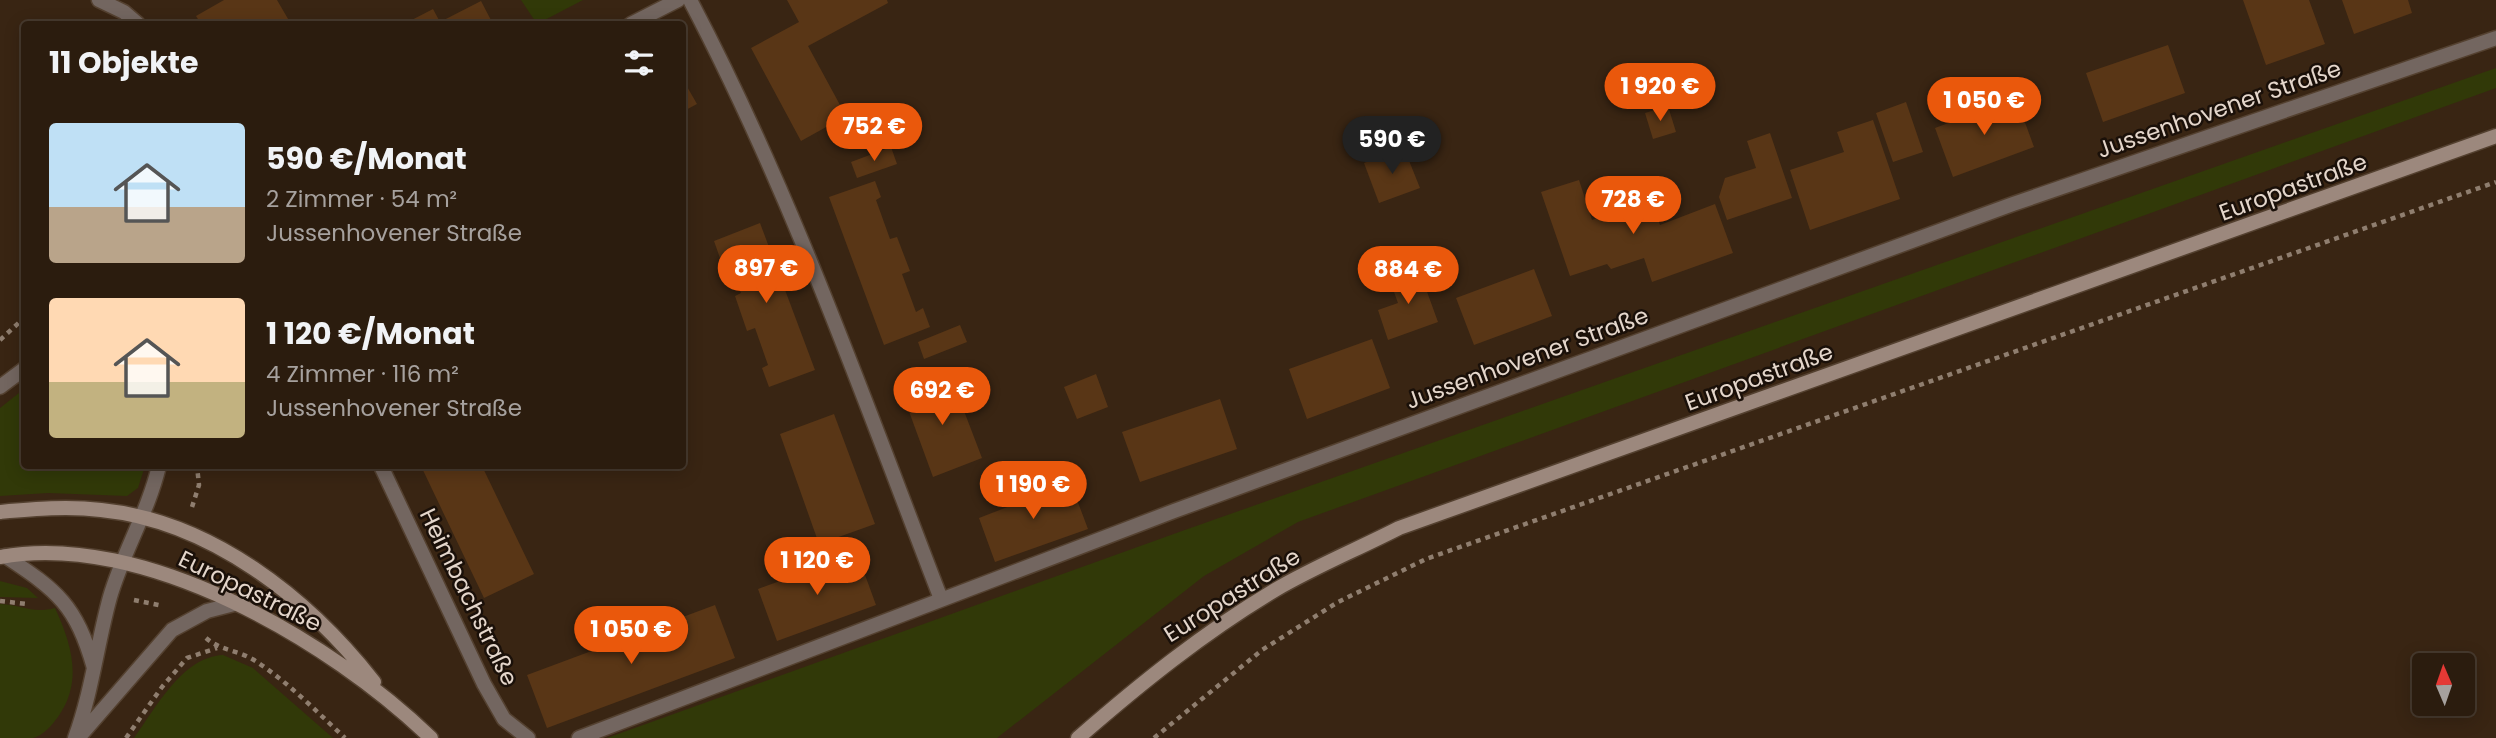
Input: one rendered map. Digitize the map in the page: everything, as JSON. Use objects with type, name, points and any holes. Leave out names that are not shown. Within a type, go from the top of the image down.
[{"type":"main road","name":"Europastraße","points":[[1078,738],[1155,672],[1218,626],[1277,589],[1399,528],[2496,136]]},
{"type":"main road","name":"Europastraße","points":[[0,512],[54,508],[102,510],[142,517],[183,532],[273,581],[311,611],[348,648],[384,694],[431,738]]},
{"type":"main road","name":"Europastraße","points":[[3,557],[51,554],[122,563],[166,574],[234,604],[307,643],[384,694]]},
{"type":"street","points":[[99,0],[124,12],[134,21]]},
{"type":"street","points":[[637,21],[678,0]]},
{"type":"street","points":[[690,0],[729,75],[793,217],[941,599]]},
{"type":"street","name":"Jussenhovener Straße","points":[[579,738],[941,599],[2013,204],[2496,38]]},
{"type":"street","points":[[0,387],[21,371]]},
{"type":"street","points":[[77,738],[110,596],[158,469]]},
{"type":"street","name":"Heimbachstraße","points":[[382,469],[484,684],[504,719],[528,738]]},
{"type":"street","points":[[3,557],[64,598],[85,633],[95,669]]},
{"type":"street","points":[[77,738],[172,630],[207,611],[234,604]]},
{"type":"path","points":[[1154,738],[1262,650],[1338,602],[1426,559],[2496,182]]},
{"type":"path","points":[[0,340],[21,321]]},
{"type":"path","points":[[126,738],[162,687],[187,658],[217,648],[244,654],[280,677],[345,738]]},
{"type":"green space","points":[[521,0],[583,0],[543,21],[535,21]]},
{"type":"green space","points":[[2496,68],[2496,88],[1298,522],[1204,576],[997,738],[607,738],[1182,531]]},
{"type":"green space","points":[[21,391],[21,469],[144,469],[138,488],[127,496],[48,493],[0,496],[0,408]]},
{"type":"green space","points":[[0,581],[27,588],[38,598],[0,597]]},
{"type":"green space","points":[[0,604],[34,610],[55,608],[70,650],[73,677],[66,704],[50,727],[33,738],[0,738]]},
{"type":"green space","points":[[223,655],[253,668],[333,738],[134,738],[161,699],[183,674],[208,658]]},
{"type":"building","points":[[224,0],[277,0],[289,21],[199,21],[196,16]]},
{"type":"building","points":[[787,0],[887,0],[888,3],[808,46],[846,116],[801,141],[751,48],[799,22]]},
{"type":"building","points":[[2243,0],[2309,0],[2325,44],[2266,65]]},
{"type":"building","points":[[2342,0],[2408,0],[2412,13],[2354,34]]},
{"type":"building","points":[[481,1],[491,21],[442,21]]},
{"type":"building","points":[[433,9],[439,21],[410,21]]},
{"type":"building","points":[[2168,45],[2185,93],[2103,122],[2086,73]]},
{"type":"building","points":[[686,85],[697,104],[686,110]]},
{"type":"building","points":[[2016,98],[2034,147],[1953,177],[1935,128]]},
{"type":"building","points":[[1906,102],[1923,152],[1893,162],[1876,113]]},
{"type":"building","points":[[1668,106],[1676,132],[1653,139],[1645,113]]},
{"type":"building","points":[[1873,120],[1900,199],[1810,230],[1790,170],[1844,152],[1837,132]]},
{"type":"building","points":[[1770,133],[1792,198],[1727,220],[1719,197],[1725,178],[1756,168],[1747,141]]},
{"type":"building","points":[[891,147],[897,164],[857,178],[851,162]]},
{"type":"building","points":[[1404,148],[1420,188],[1379,203],[1364,163]]},
{"type":"building","points":[[1579,180],[1592,220],[1651,200],[1660,225],[1715,204],[1733,253],[1652,282],[1644,258],[1611,269],[1607,264],[1570,276],[1541,192]]},
{"type":"building","points":[[875,181],[881,197],[876,200],[890,239],[897,237],[910,271],[902,274],[916,312],[923,308],[930,327],[884,345],[829,197]]},
{"type":"building","points":[[760,223],[815,370],[769,387],[762,368],[768,365],[755,328],[747,331],[735,296],[741,293],[727,255],[720,258],[714,241]]},
{"type":"building","points":[[1418,267],[1438,322],[1388,340],[1378,310],[1398,303],[1389,278]]},
{"type":"building","points":[[1534,269],[1552,316],[1474,345],[1456,298]]},
{"type":"building","points":[[960,325],[967,342],[924,359],[918,342]]},
{"type":"building","points":[[1372,339],[1390,388],[1307,419],[1289,369]]},
{"type":"building","points":[[1096,374],[1108,407],[1077,419],[1064,387]]},
{"type":"building","points":[[951,377],[982,458],[933,477],[903,395]]},
{"type":"building","points":[[1220,399],[1237,449],[1140,482],[1122,432]]},
{"type":"building","points":[[834,414],[875,524],[819,544],[780,434]]},
{"type":"building","points":[[422,469],[483,469],[534,574],[484,598]]},
{"type":"building","points":[[1071,484],[1088,529],[995,562],[979,518],[1010,506],[1007,496],[1038,485],[1042,495]]},
{"type":"building","points":[[857,553],[876,605],[777,641],[758,589]]},
{"type":"building","points":[[715,605],[735,658],[547,728],[527,675]]}]
